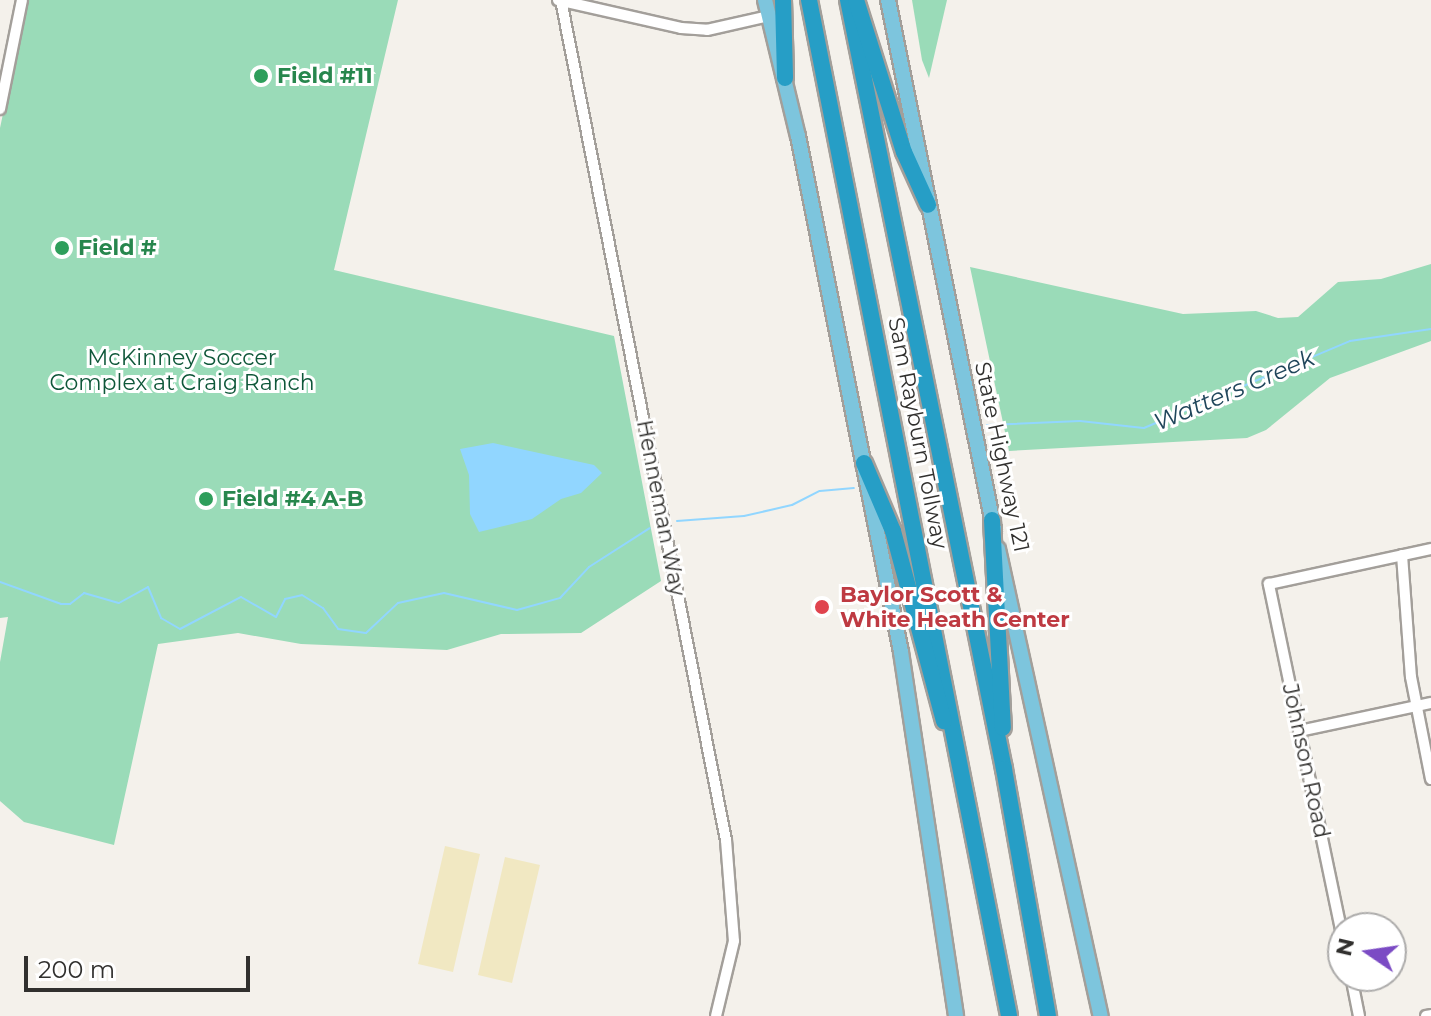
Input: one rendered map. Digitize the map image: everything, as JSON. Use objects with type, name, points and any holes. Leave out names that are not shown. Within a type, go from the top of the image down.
[{"type":"highway","points":[[783,0],[785,78]]},
{"type":"highway","name":"Sam Rayburn Tollway","points":[[809,0],[974,821],[1009,1016]]},
{"type":"highway","name":"Sam Rayburn Tollway","points":[[848,0],[1004,769],[1048,1016]]},
{"type":"highway","points":[[856,0],[904,152],[928,205]]},
{"type":"highway","points":[[864,463],[893,531],[974,821]]},
{"type":"highway","points":[[992,520],[1004,769]]},
{"type":"main road","points":[[765,0],[785,78],[901,652],[956,1016]]},
{"type":"main road","name":"State Highway 121","points":[[888,0],[992,520],[1101,1016]]},
{"type":"street","points":[[0,109],[22,0]]},
{"type":"street","points":[[560,0],[707,30],[769,16]]},
{"type":"street","name":"Henneman Way","points":[[560,0],[726,840],[734,941],[716,1016]]},
{"type":"street","points":[[1431,549],[1402,555],[1416,706],[1431,779]]},
{"type":"street","name":"Johnson Road","points":[[1337,912],[1269,584],[1402,555]]},
{"type":"street","points":[[1299,731],[1431,703]]},
{"type":"street","points":[[1354,992],[1359,1016]]},
{"type":"green space","name":"McKinney Soccer Complex at Craig Ranch","points":[[27,0],[398,0],[334,270],[614,336],[661,581],[581,633],[501,634],[447,650],[301,644],[238,633],[158,644],[114,845],[24,822],[0,801],[0,662],[8,617],[0,618],[0,128]]},
{"type":"green space","points":[[912,0],[947,0],[929,78],[922,60]]},
{"type":"green space","points":[[1431,264],[1431,341],[1330,378],[1266,430],[1247,438],[1009,451],[970,267],[1183,314],[1256,311],[1278,318],[1298,317],[1338,282],[1381,279]]},
{"type":"sand","points":[[445,846],[480,854],[453,972],[418,964]]},
{"type":"sand","points":[[505,857],[540,865],[512,983],[478,975]]},
{"type":"water","points":[[493,443],[594,465],[602,473],[581,493],[561,499],[532,519],[479,532],[470,514],[469,475],[460,449]]},
{"type":"waterway","name":"Watters Creek","points":[[987,425],[1080,421],[1144,428],[1350,341],[1431,329]]},
{"type":"waterway","name":"Watters Creek","points":[[677,521],[744,516],[792,505],[820,491],[854,488]]},
{"type":"waterway","name":"Watters Creek","points":[[0,582],[61,604],[70,604],[84,593],[119,603],[148,587],[161,618],[180,629],[241,597],[276,617],[285,599],[302,595],[323,608],[338,629],[366,633],[398,603],[444,593],[517,610],[560,598],[589,567],[650,528]]},
{"type":"place","name":"Field #11","points":[[261,76]]},
{"type":"place","name":"Field #","points":[[62,248]]},
{"type":"place","name":"Field #4 A-B","points":[[206,499]]},
{"type":"place","name":"Baylor Scott & White Heath Center","points":[[822,607]]}]
